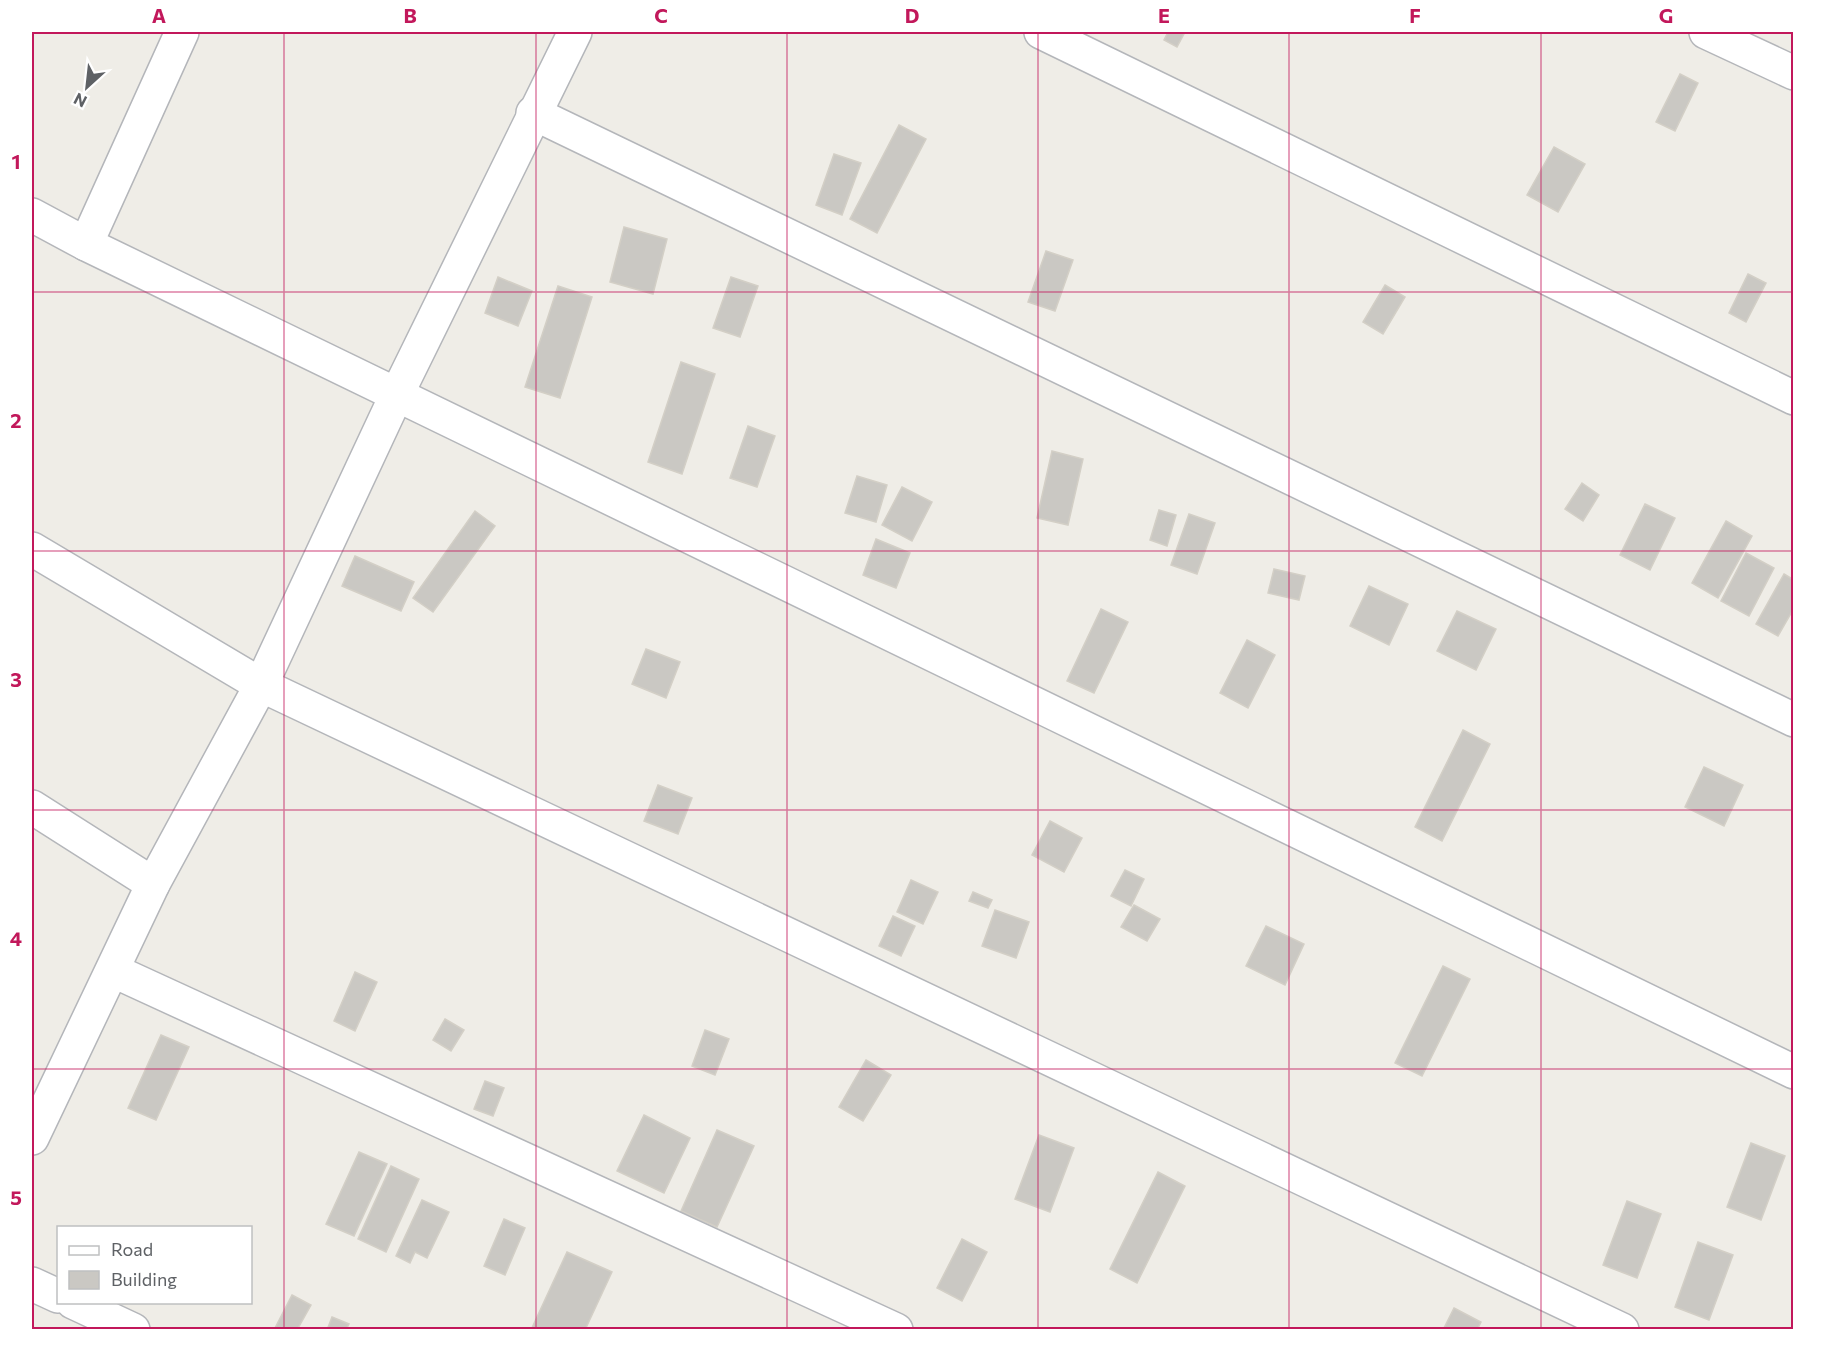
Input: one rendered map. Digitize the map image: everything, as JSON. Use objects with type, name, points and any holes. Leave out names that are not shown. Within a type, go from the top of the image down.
[{"type":"street","points":[[86,244],[182,32]]},
{"type":"street","points":[[32,1138],[114,971],[153,884],[261,685],[397,394],[533,113],[575,32]]},
{"type":"street","points":[[1041,32],[1794,398]]},
{"type":"street","points":[[1706,32],[1794,73]]},
{"type":"street","points":[[533,113],[1794,720]]},
{"type":"street","points":[[32,215],[86,244],[1794,1072]]},
{"type":"street","points":[[32,549],[261,685],[1622,1329]]},
{"type":"street","points":[[32,807],[153,884]]},
{"type":"street","points":[[114,971],[896,1329]]},
{"type":"street","points":[[32,1284],[57,1296]]},
{"type":"street","points":[[77,1304],[133,1329]]},
{"type":"building","points":[[1168,32],[1185,32],[1177,47],[1164,40]]},
{"type":"building","points":[[1680,74],[1698,83],[1675,131],[1656,122]]},
{"type":"building","points":[[899,125],[926,139],[877,233],[850,219]]},
{"type":"building","points":[[1554,147],[1585,164],[1558,212],[1527,195]]},
{"type":"building","points":[[834,154],[861,163],[842,215],[816,205]]},
{"type":"building","points":[[624,227],[667,239],[653,294],[610,282]]},
{"type":"building","points":[[1046,251],[1073,260],[1055,311],[1028,302]]},
{"type":"building","points":[[1748,274],[1766,283],[1746,322],[1729,313]]},
{"type":"building","points":[[498,277],[532,291],[518,326],[485,313]]},
{"type":"building","points":[[731,277],[758,286],[740,337],[713,328]]},
{"type":"building","points":[[1385,285],[1405,297],[1383,334],[1363,322]]},
{"type":"building","points":[[558,286],[592,297],[560,398],[525,387]]},
{"type":"building","points":[[681,362],[715,374],[682,474],[648,462]]},
{"type":"building","points":[[748,426],[775,436],[757,487],[730,478]]},
{"type":"building","points":[[1052,451],[1083,459],[1068,525],[1037,518]]},
{"type":"building","points":[[857,476],[887,485],[876,522],[845,513]]},
{"type":"building","points":[[1582,483],[1599,495],[1583,521],[1565,509]]},
{"type":"building","points":[[902,487],[932,502],[912,541],[882,525]]},
{"type":"building","points":[[1645,504],[1675,518],[1650,570],[1620,555]]},
{"type":"building","points":[[1159,510],[1176,515],[1167,546],[1150,540]]},
{"type":"building","points":[[475,511],[495,526],[433,612],[413,598]]},
{"type":"building","points":[[1189,514],[1215,523],[1197,574],[1171,565]]},
{"type":"building","points":[[1726,521],[1752,536],[1718,598],[1692,583]]},
{"type":"building","points":[[876,539],[910,553],[896,588],[863,575]]},
{"type":"building","points":[[1746,553],[1774,568],[1749,616],[1721,601]]},
{"type":"building","points":[[355,556],[414,582],[401,611],[342,586]]},
{"type":"building","points":[[1274,569],[1305,576],[1299,600],[1268,593]]},
{"type":"building","points":[[1784,574],[1794,580],[1794,608],[1778,636],[1756,624]]},
{"type":"building","points":[[1369,586],[1408,604],[1389,645],[1350,626]]},
{"type":"building","points":[[1101,609],[1128,622],[1094,693],[1067,681]]},
{"type":"building","points":[[1457,611],[1496,629],[1476,670],[1437,651]]},
{"type":"building","points":[[1247,640],[1275,655],[1248,708],[1220,693]]},
{"type":"building","points":[[646,649],[680,662],[666,698],[632,684]]},
{"type":"building","points":[[1463,730],[1490,744],[1442,841],[1415,827]]},
{"type":"building","points":[[1704,767],[1743,785],[1724,826],[1685,807]]},
{"type":"building","points":[[658,785],[692,798],[678,834],[644,821]]},
{"type":"building","points":[[1050,821],[1082,838],[1064,872],[1032,855]]},
{"type":"building","points":[[1125,870],[1144,879],[1131,906],[1111,896]]},
{"type":"building","points":[[911,880],[938,892],[923,924],[897,912]]},
{"type":"building","points":[[973,892],[992,900],[988,908],[969,901]]},
{"type":"building","points":[[1134,905],[1160,919],[1147,941],[1121,927]]},
{"type":"building","points":[[995,910],[1029,922],[1016,958],[982,946]]},
{"type":"building","points":[[893,916],[915,926],[901,956],[879,946]]},
{"type":"building","points":[[1266,926],[1304,944],[1285,985],[1246,966]]},
{"type":"building","points":[[1443,966],[1470,979],[1422,1076],[1395,1063]]},
{"type":"building","points":[[355,972],[377,982],[355,1031],[334,1021]]},
{"type":"building","points":[[445,1019],[464,1030],[451,1051],[433,1040]]},
{"type":"building","points":[[705,1030],[729,1039],[715,1075],[692,1066]]},
{"type":"building","points":[[161,1035],[189,1047],[156,1120],[128,1108]]},
{"type":"building","points":[[866,1060],[891,1075],[863,1121],[839,1107]]},
{"type":"building","points":[[485,1081],[504,1088],[493,1116],[474,1109]]},
{"type":"building","points":[[644,1115],[690,1138],[664,1193],[617,1171]]},
{"type":"building","points":[[717,1130],[754,1146],[717,1227],[681,1211]]},
{"type":"building","points":[[1039,1135],[1074,1148],[1050,1212],[1015,1199]]},
{"type":"building","points":[[1751,1143],[1785,1156],[1761,1220],[1727,1207]]},
{"type":"building","points":[[359,1152],[387,1164],[354,1236],[326,1224]]},
{"type":"building","points":[[391,1166],[419,1179],[386,1252],[358,1239]]},
{"type":"building","points":[[1158,1172],[1185,1186],[1137,1283],[1110,1269]]},
{"type":"building","points":[[422,1200],[449,1212],[427,1258],[415,1252],[410,1263],[396,1256]]},
{"type":"building","points":[[1627,1201],[1661,1214],[1637,1278],[1603,1265]]},
{"type":"building","points":[[504,1219],[525,1228],[505,1275],[484,1266]]},
{"type":"building","points":[[962,1239],[987,1252],[962,1301],[937,1288]]},
{"type":"building","points":[[1698,1242],[1733,1255],[1709,1320],[1675,1307]]},
{"type":"building","points":[[567,1252],[612,1272],[585,1330],[531,1330]]},
{"type":"building","points":[[292,1295],[311,1305],[297,1330],[274,1330]]},
{"type":"building","points":[[1454,1308],[1481,1322],[1477,1330],[1443,1330]]},
{"type":"building","points":[[332,1317],[349,1324],[346,1330],[327,1330]]}]
